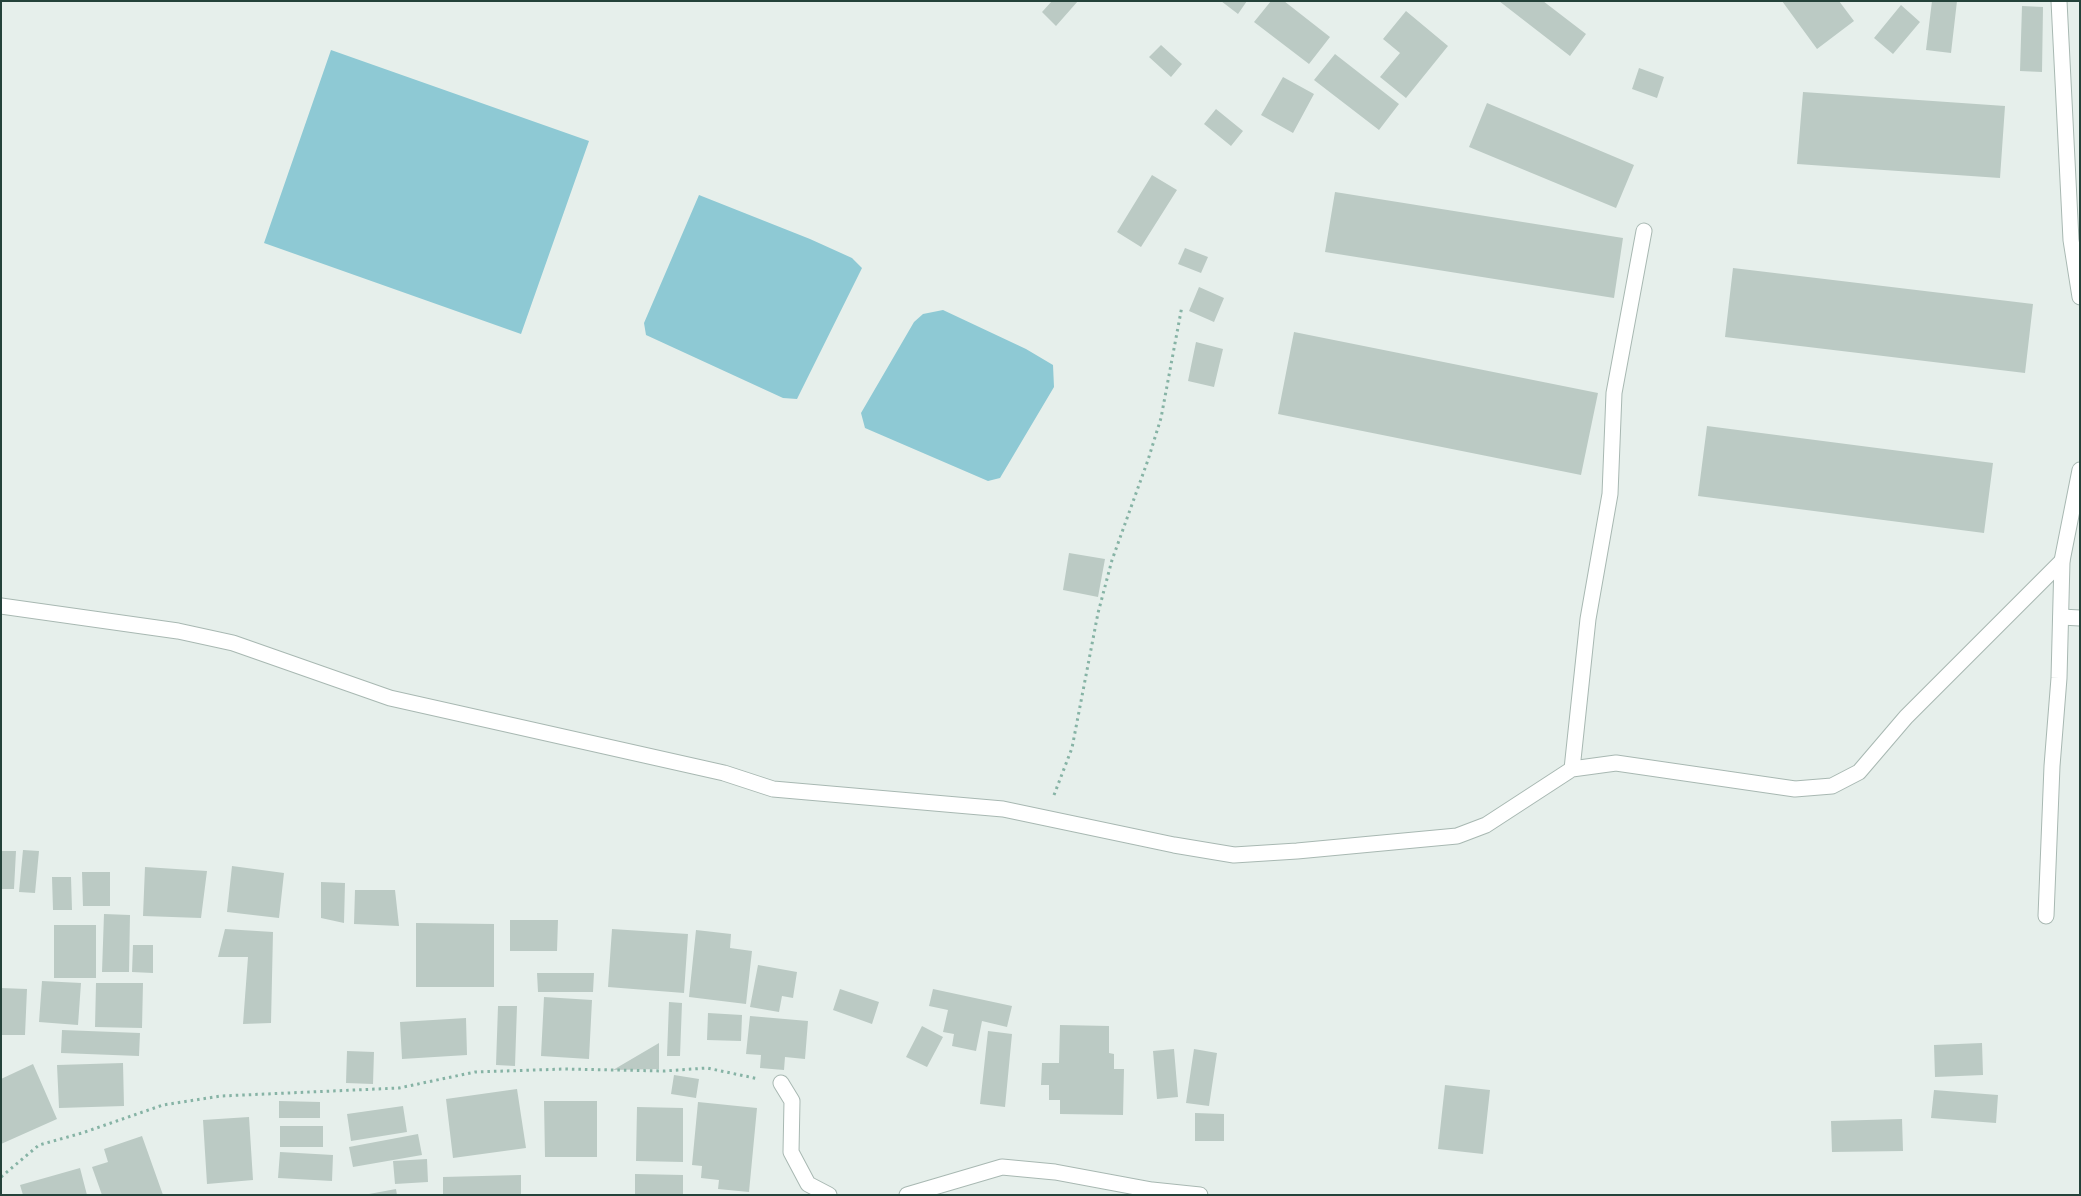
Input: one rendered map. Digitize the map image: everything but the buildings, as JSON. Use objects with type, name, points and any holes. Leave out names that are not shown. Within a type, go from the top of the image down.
[{"type":"street","points":[[2059,1],[2080,297]]},
{"type":"street","points":[[1572,769],[1588,619],[1610,494],[1614,392],[1644,231]]},
{"type":"street","points":[[2046,916],[2062,561],[2080,470]]},
{"type":"street","points":[[1,606],[178,631],[233,643],[390,698],[724,772],[773,789],[1003,809],[1174,845],[1234,855],[1457,836],[1486,825],[1572,769],[1616,764],[1795,789],[1832,786],[1858,772],[1906,717],[2062,561]]},
{"type":"street","points":[[2061,616],[2080,618]]},
{"type":"street","points":[[781,1084],[792,1101],[791,1152],[808,1184],[829,1195]]},
{"type":"street","points":[[907,1195],[1002,1167],[1055,1172],[1152,1190],[1200,1195]]},
{"type":"path","points":[[1045,818],[1072,748],[1105,587],[1160,418],[1182,306]]},
{"type":"path","points":[[1,1177],[39,1145],[82,1133],[163,1105],[221,1096],[398,1088],[475,1072],[565,1069],[664,1071],[707,1068],[781,1084]]},
{"type":"water","points":[[331,50],[589,141],[521,334],[264,243]]},
{"type":"water","points":[[699,195],[810,239],[852,258],[862,268],[797,399],[783,398],[646,335],[644,323]]},
{"type":"water","points":[[943,310],[1026,349],[1053,365],[1054,387],[1000,478],[988,481],[865,428],[861,413],[914,322],[923,314]]}]
